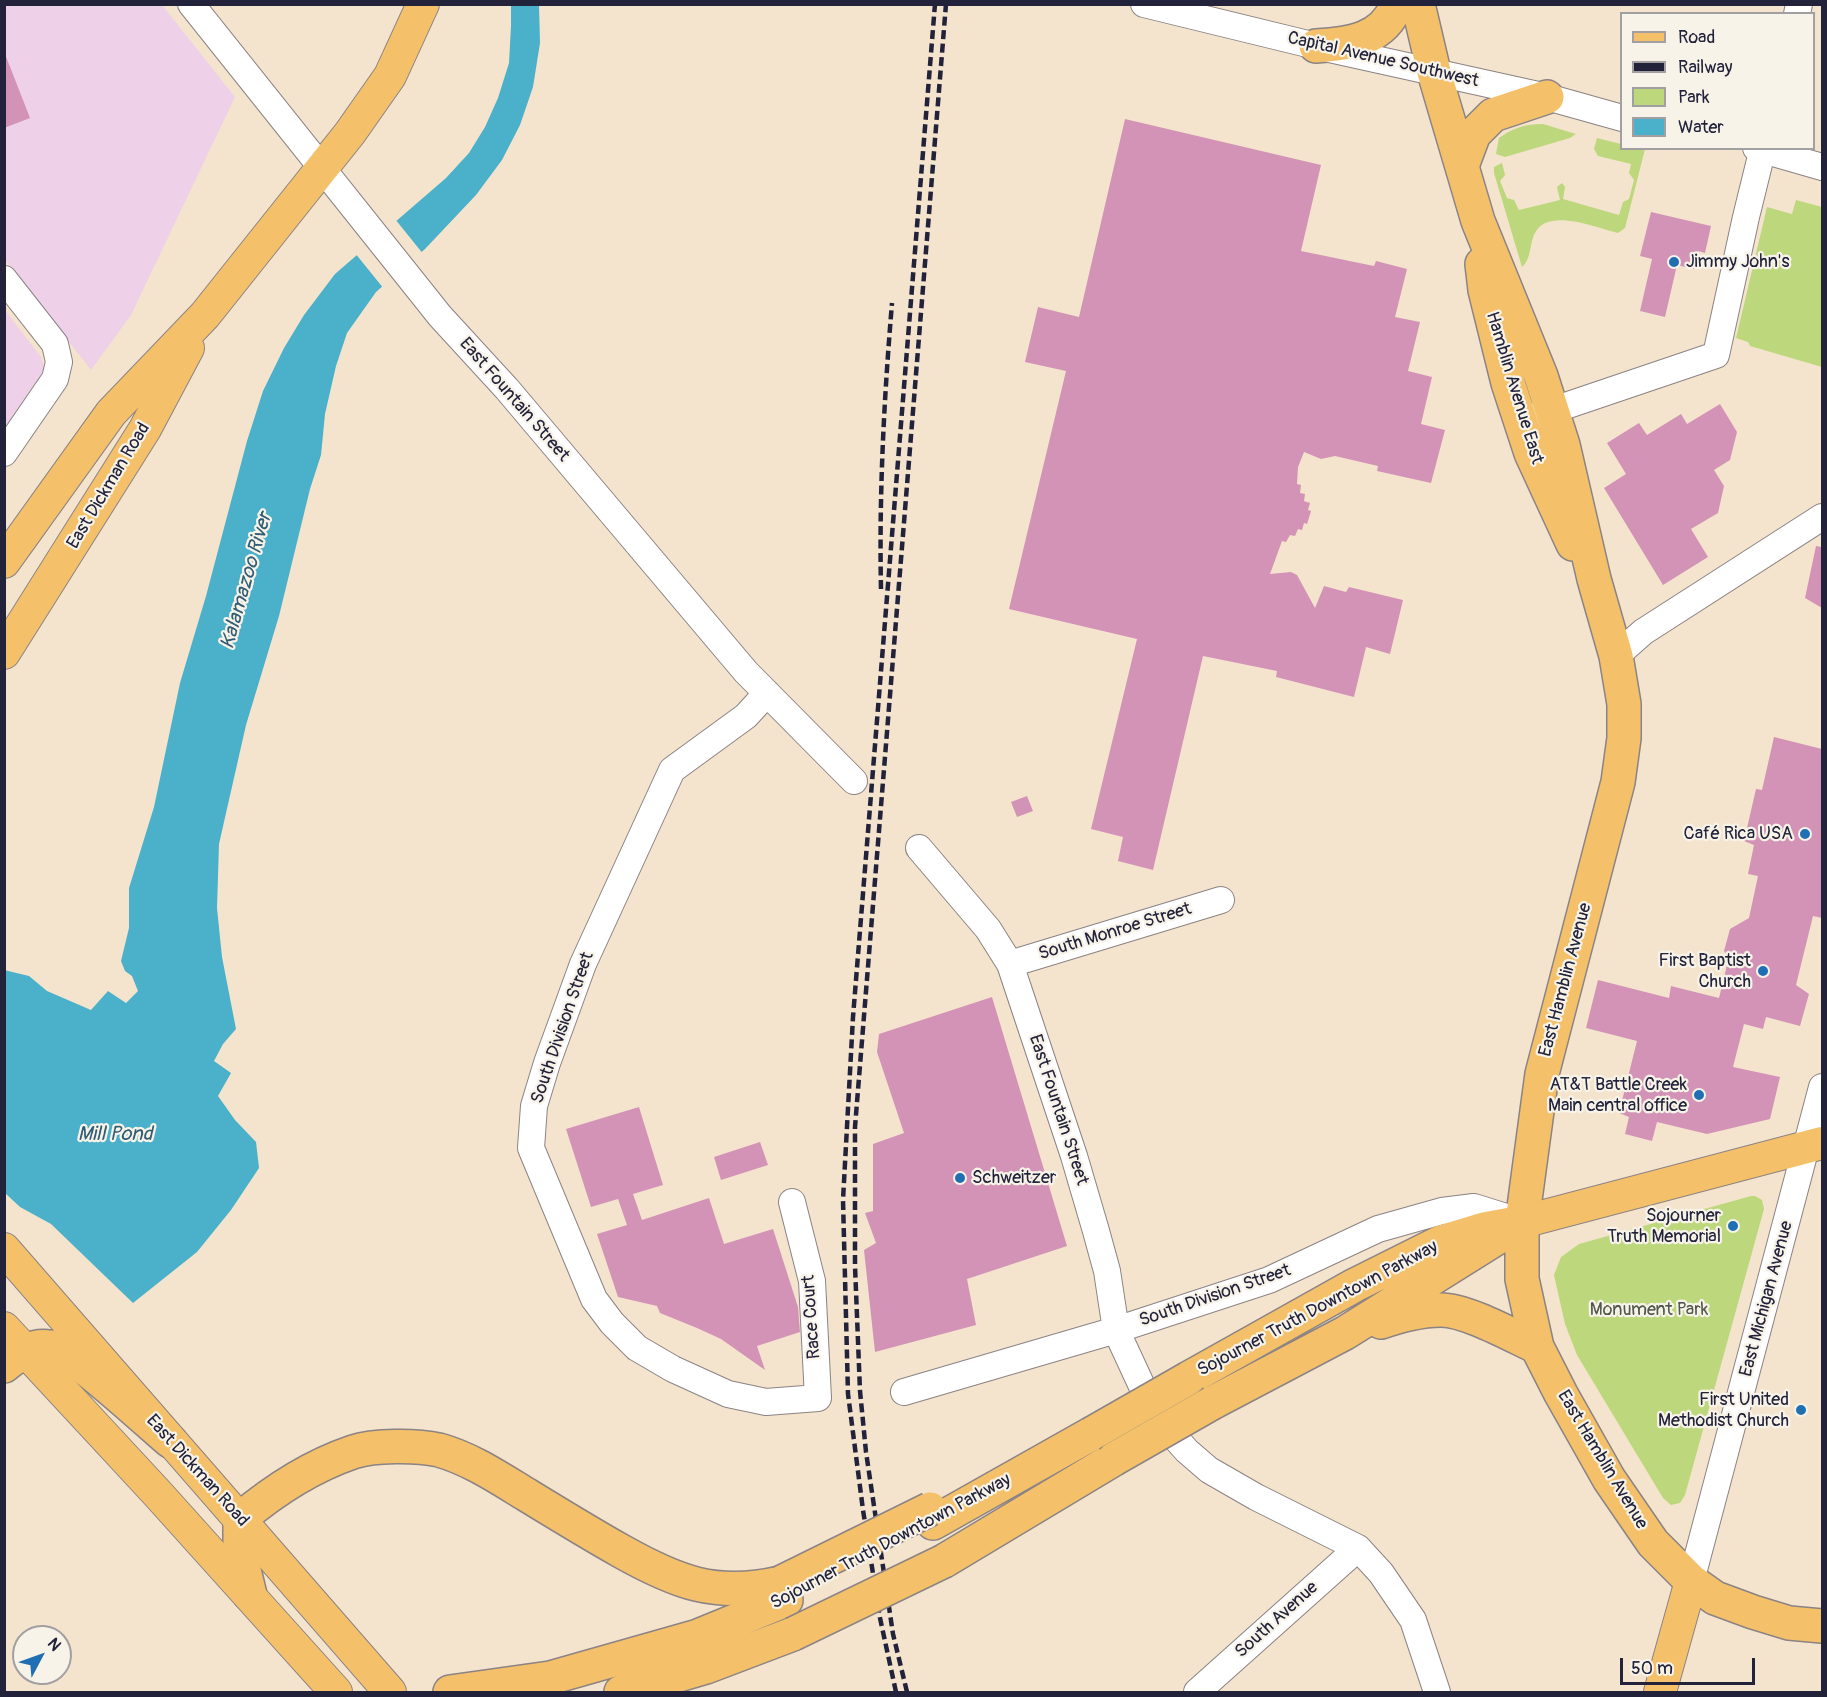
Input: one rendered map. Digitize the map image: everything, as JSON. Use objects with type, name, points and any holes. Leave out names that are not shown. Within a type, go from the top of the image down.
[{"type":"highway","points":[[1316,46],[1345,44],[1363,39],[1379,30],[1393,14],[1396,4]]},
{"type":"highway","name":"Hamblin Avenue East","points":[[1418,4],[1434,72],[1478,221],[1533,356],[1563,445],[1594,579],[1616,656]]},
{"type":"highway","points":[[1462,166],[1474,134],[1492,115],[1547,97]]},
{"type":"highway","name":"Hamblin Avenue East","points":[[1478,221],[1485,291],[1508,382],[1531,453],[1567,534],[1594,579]]},
{"type":"highway","name":"East Hamblin Avenue","points":[[1616,656],[1624,704],[1624,738],[1618,782],[1542,1074],[1522,1222],[1522,1279],[1537,1347],[1560,1394],[1609,1479],[1653,1543],[1691,1581],[1714,1598],[1789,1623],[1822,1626]]},
{"type":"highway","name":"Sojourner Truth Downtown Parkway","points":[[621,1692],[706,1667],[793,1634],[944,1561],[1212,1403],[1344,1333],[1522,1222]]},
{"type":"highway","name":"Sojourner Truth Downtown Parkway","points":[[466,1690],[550,1678],[698,1636],[932,1516],[968,1504],[1355,1285],[1441,1242],[1484,1228],[1522,1222]]},
{"type":"highway","points":[[1344,1333],[1413,1313],[1443,1310],[1480,1320],[1537,1347]]},
{"type":"highway","points":[[11,1348],[51,1346],[67,1355],[170,1441]]},
{"type":"highway","points":[[250,1595],[240,1553],[240,1519],[264,1498],[315,1469],[355,1451],[394,1446],[438,1450],[478,1465],[657,1572],[688,1584],[711,1588],[763,1587],[783,1592]]},
{"type":"main road","name":"East Dickman Road","points":[[4,562],[111,413],[205,315],[350,133],[390,76],[423,4]]},
{"type":"main road","name":"East Dickman Road","points":[[4,653],[145,429],[205,315]]},
{"type":"main road","points":[[1522,1222],[1815,1146]]},
{"type":"main road","name":"East Dickman Road","points":[[4,1249],[390,1692]]},
{"type":"main road","points":[[11,1348],[250,1595],[336,1692]]},
{"type":"main road","points":[[1660,1692],[1691,1581]]},
{"type":"street","name":"East Fountain Street","points":[[190,4],[440,316],[507,389],[747,672],[854,781]]},
{"type":"street","name":"Capital Avenue Southwest","points":[[1144,4],[1316,46],[1547,97],[1620,117]]},
{"type":"street","points":[[1521,421],[1716,355],[1761,150]]},
{"type":"street","points":[[1764,150],[1822,167]]},
{"type":"street","points":[[4,279],[55,344],[59,362],[55,379],[4,453]]},
{"type":"street","points":[[1616,656],[1643,632],[1822,517]]},
{"type":"street","name":"South Division Street","points":[[767,693],[746,716],[672,770],[579,975],[534,1106],[531,1148],[594,1299],[612,1323],[637,1348],[673,1369],[728,1394],[766,1402],[818,1398]]},
{"type":"street","name":"East Fountain Street","points":[[919,848],[988,928],[1010,964],[1096,1231],[1107,1271],[1116,1330],[1147,1397],[1170,1432],[1209,1470],[1256,1497],[1358,1548]]},
{"type":"street","name":"South Monroe Street","points":[[1010,964],[1221,900]]},
{"type":"street","name":"East Michigan Avenue","points":[[1691,1581],[1815,1146],[1822,1087]]},
{"type":"street","name":"Race Court","points":[[792,1202],[812,1281],[818,1398]]},
{"type":"street","name":"South Division Street","points":[[904,1392],[1116,1330],[1269,1280],[1378,1229],[1442,1211],[1474,1207],[1522,1222]]},
{"type":"street","points":[[1358,1548],[1382,1573],[1413,1620],[1437,1692]]},
{"type":"street","name":"South Avenue","points":[[1197,1692],[1358,1548]]},
{"type":"shaded area","points":[[5,5],[162,5],[235,97],[131,315],[91,370],[5,260]]},
{"type":"shaded area","points":[[5,310],[41,357],[45,370],[44,375],[5,434]]},
{"type":"green space","points":[[1543,124],[1576,134],[1570,138],[1505,157],[1496,154],[1499,138],[1514,129]]},
{"type":"green space","points":[[1597,138],[1620,144],[1620,150],[1645,150],[1625,228],[1618,233],[1574,221],[1550,221],[1541,225],[1535,233],[1527,259],[1522,267],[1494,167],[1502,163],[1505,175],[1500,181],[1507,198],[1514,200],[1519,210],[1560,200],[1557,187],[1562,183],[1565,187],[1563,199],[1619,215],[1623,202],[1629,199],[1634,180],[1629,173],[1631,164],[1598,156],[1594,149]]},
{"type":"green space","points":[[1796,200],[1822,207],[1822,367],[1750,346],[1748,342],[1736,338],[1767,207],[1792,214]]},
{"type":"green space","name":"Monument Park","points":[[1751,1196],[1762,1200],[1764,1209],[1685,1495],[1680,1503],[1671,1505],[1663,1498],[1577,1355],[1565,1324],[1554,1275],[1561,1257],[1579,1244]]},
{"type":"water","points":[[511,5],[539,5],[540,43],[533,87],[520,125],[502,160],[476,195],[425,249],[376,292],[347,333],[336,366],[325,414],[321,455],[310,489],[279,616],[246,725],[219,844],[217,908],[222,957],[236,1029],[223,1044],[214,1061],[231,1073],[218,1096],[235,1120],[256,1142],[259,1168],[231,1210],[197,1252],[133,1303],[51,1224],[20,1207],[5,1193],[4,970],[29,976],[47,991],[91,1010],[108,991],[126,1003],[138,991],[132,976],[125,971],[121,961],[129,928],[129,888],[154,807],[180,683],[263,391],[284,348],[304,315],[335,274],[446,178],[469,153],[485,127],[498,98],[509,63]]},
{"type":"pier","points":[[395,219],[424,255],[384,289],[355,253]]},
{"type":"building","points":[[4,55],[30,118],[4,128]]},
{"type":"building","points":[[1125,119],[1321,165],[1301,251],[1374,266],[1376,261],[1407,269],[1395,317],[1420,322],[1408,371],[1432,377],[1421,424],[1445,430],[1431,483],[1377,471],[1378,466],[1335,456],[1321,459],[1304,452],[1298,467],[1297,484],[1301,485],[1300,493],[1305,494],[1304,501],[1310,503],[1308,510],[1311,511],[1307,524],[1304,523],[1302,530],[1298,529],[1295,536],[1290,535],[1286,542],[1282,541],[1270,574],[1291,572],[1297,575],[1315,608],[1324,586],[1346,592],[1349,587],[1403,600],[1390,654],[1366,647],[1354,697],[1276,677],[1277,671],[1203,656],[1153,870],[1118,861],[1123,837],[1091,829],[1137,639],[1009,609],[1066,371],[1025,362],[1038,307],[1079,317]]},
{"type":"building","name":"Jimmy John's","points":[[1651,212],[1711,226],[1705,253],[1698,251],[1694,269],[1677,265],[1665,317],[1640,311],[1652,259],[1640,256]]},
{"type":"building","points":[[1720,404],[1737,432],[1730,460],[1714,470],[1724,486],[1718,513],[1691,529],[1708,557],[1663,585],[1604,488],[1626,474],[1607,443],[1639,423],[1647,435],[1681,414],[1687,424]]},
{"type":"building","points":[[1816,546],[1822,547],[1822,608],[1805,598]]},
{"type":"building","points":[[1774,737],[1822,749],[1822,918],[1813,916],[1796,985],[1809,994],[1800,1026],[1766,1017],[1763,1029],[1744,1024],[1733,1067],[1780,1077],[1770,1119],[1707,1134],[1657,1122],[1652,1141],[1625,1134],[1629,1117],[1619,1113],[1637,1041],[1586,1028],[1598,980],[1669,998],[1671,986],[1719,998],[1729,957],[1724,951],[1730,929],[1749,918],[1758,876],[1748,874],[1754,845],[1744,841],[1756,789],[1762,790]]},
{"type":"building","points":[[1027,796],[1033,811],[1017,817],[1011,802]]},
{"type":"building","name":"Schweitzer","points":[[992,997],[1067,1246],[967,1279],[976,1325],[875,1352],[864,1250],[876,1243],[865,1213],[873,1211],[873,1144],[904,1133],[877,1052],[879,1034]]},
{"type":"building","points":[[639,1107],[663,1185],[633,1194],[642,1220],[709,1198],[724,1244],[773,1229],[798,1307],[800,1332],[757,1346],[765,1370],[721,1339],[660,1313],[657,1306],[618,1297],[597,1234],[627,1225],[618,1199],[591,1207],[566,1129]]},
{"type":"building","points":[[760,1142],[768,1165],[721,1180],[714,1157]]},
{"type":"railway","points":[[896,1692],[880,1618],[848,1394],[843,1200],[853,1017],[935,4]]},
{"type":"railway","points":[[907,1692],[893,1634],[866,1452],[860,1391],[855,1266],[855,1127],[946,4]]},
{"type":"railway","points":[[881,589],[883,446],[892,303]]},
{"type":"place","name":"Jimmy John's","points":[[1674,262]]},
{"type":"place","name":"Café Rica USA","points":[[1805,834]]},
{"type":"place","name":"First Baptist Church","points":[[1763,971]]},
{"type":"place","name":"AT&T Battle Creek Main central office","points":[[1699,1095]]},
{"type":"place","name":"Schweitzer","points":[[960,1178]]},
{"type":"place","name":"Sojourner Truth Memorial","points":[[1733,1226]]},
{"type":"place","name":"First United Methodist Church","points":[[1801,1410]]},
{"type":"water label","name":"Kalamazoo River","points":[[247,581]]},
{"type":"water label","name":"Mill Pond","points":[[115,1135]]}]
